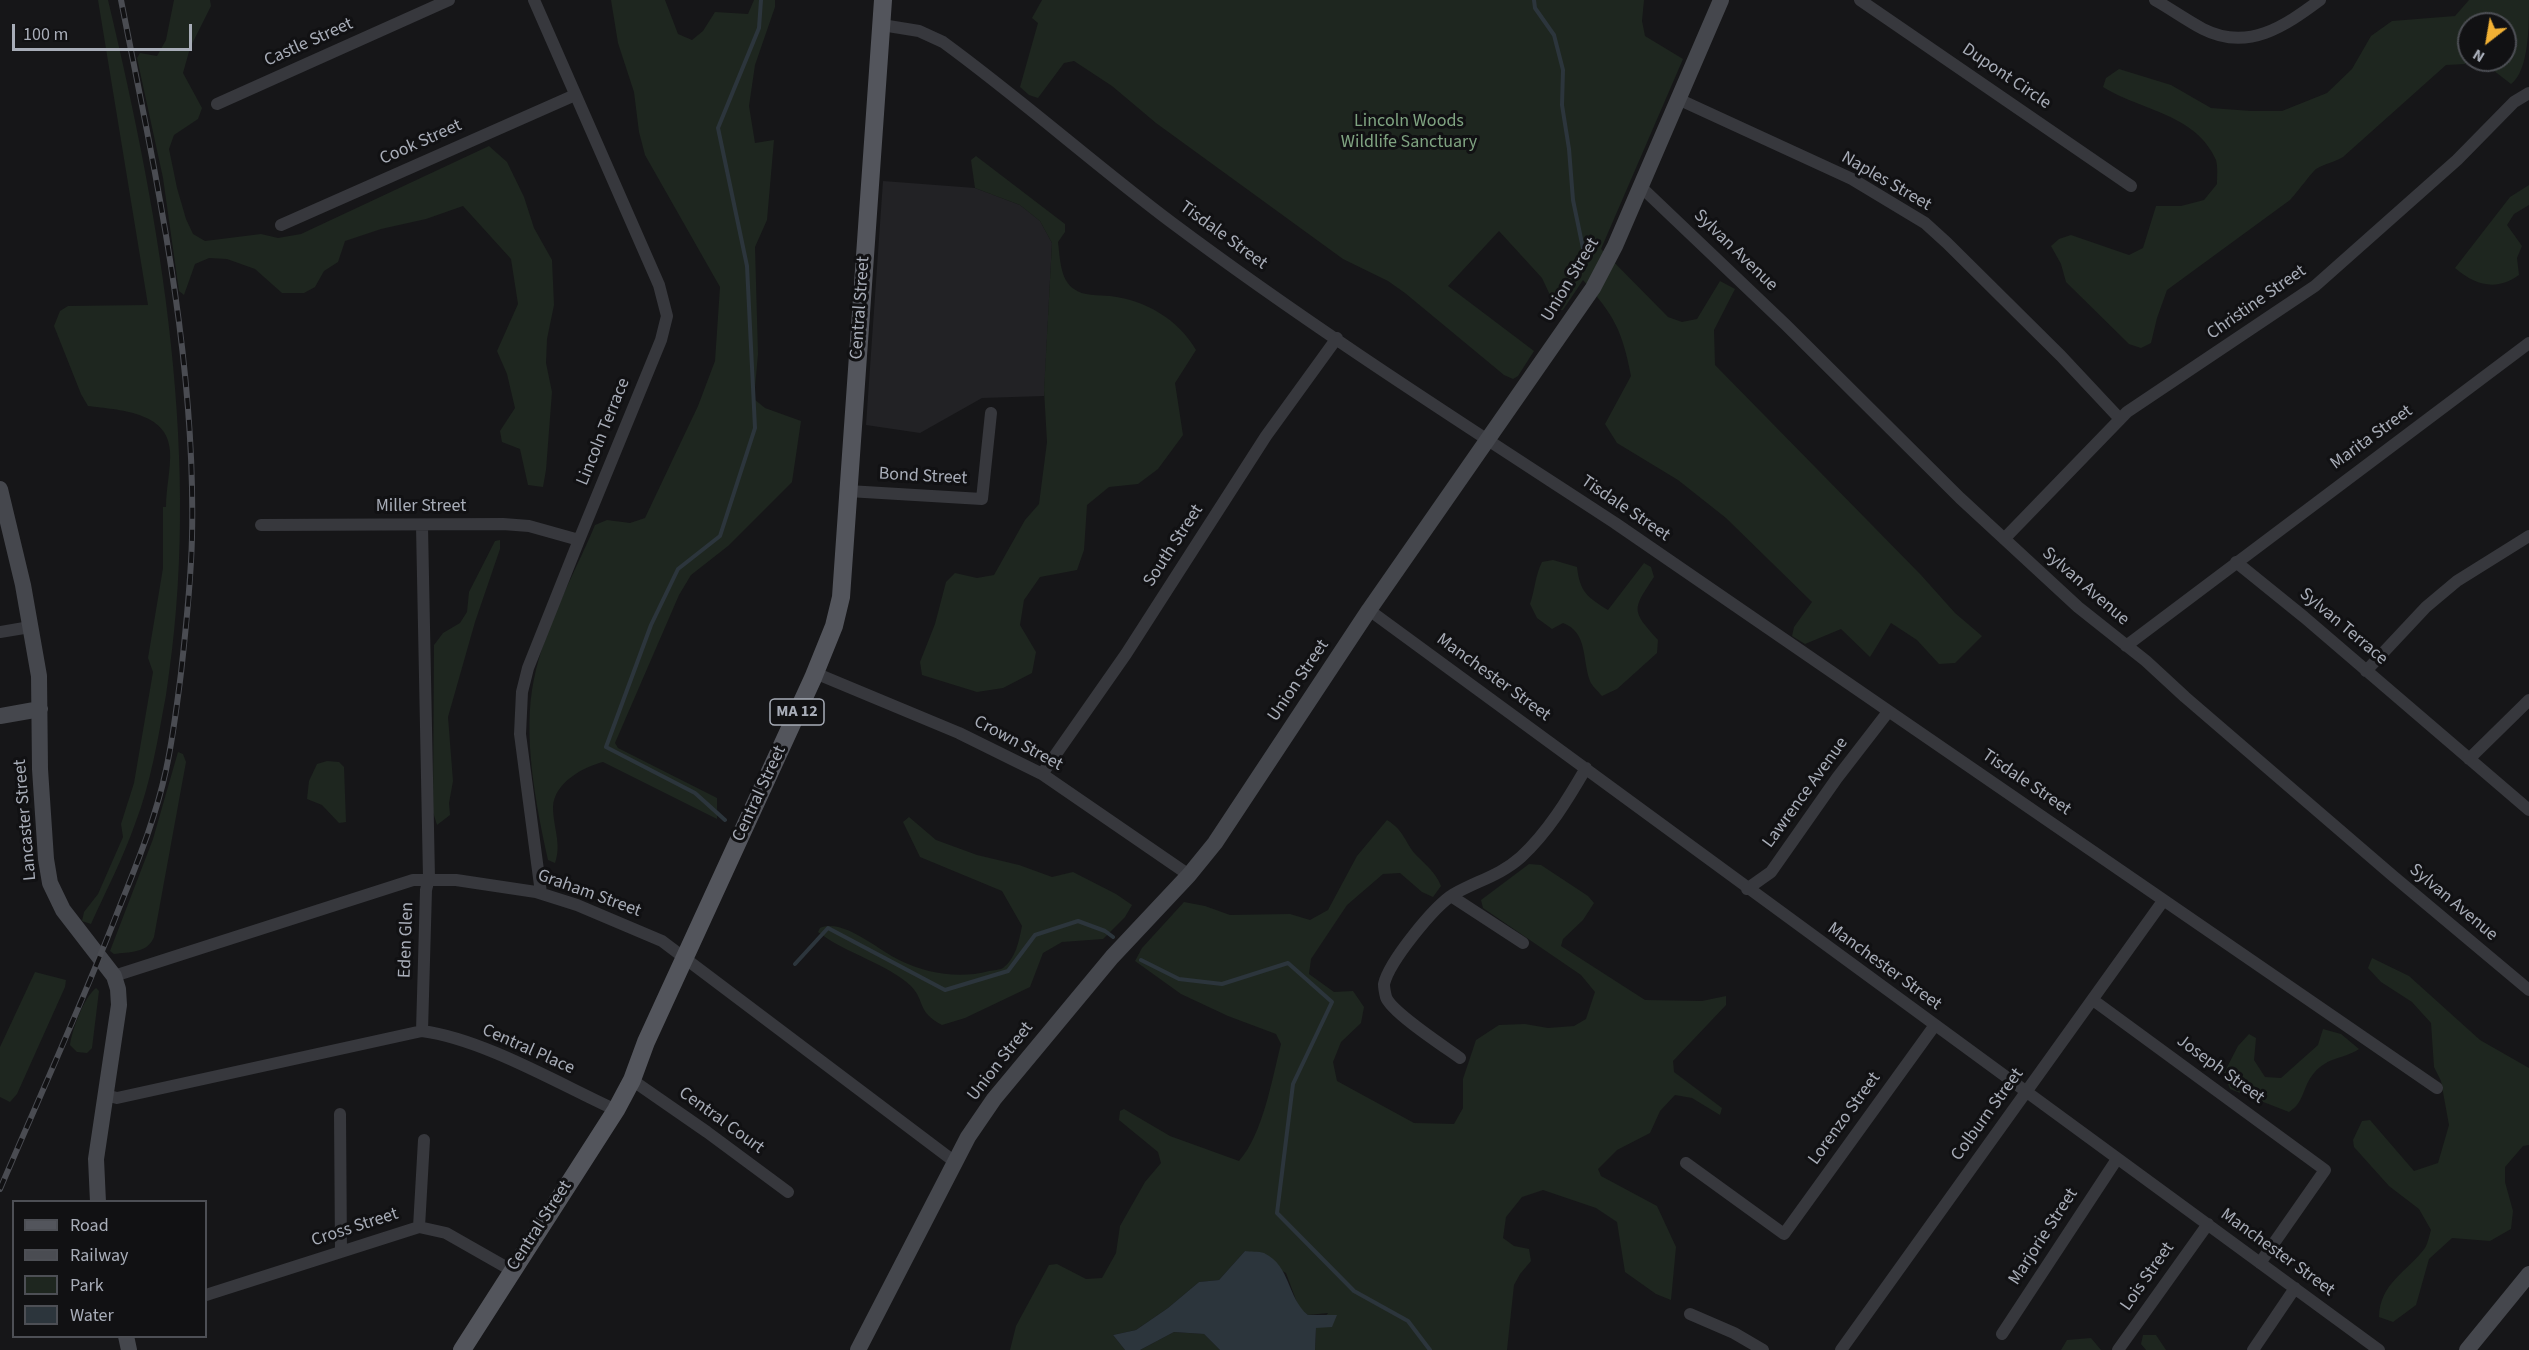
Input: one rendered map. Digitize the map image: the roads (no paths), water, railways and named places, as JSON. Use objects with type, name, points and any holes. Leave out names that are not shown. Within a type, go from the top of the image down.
[{"type":"main road","name":"Central Street","points":[[462,1350],[511,1270],[616,1110],[632,1080],[646,1042],[815,673],[834,626],[841,597],[883,0]]},
{"type":"main road","name":"Union Street","points":[[858,1350],[968,1137],[1012,1075],[1112,957],[1189,876],[1226,827],[1369,610],[1593,288],[1615,246],[1721,0]]},
{"type":"main road","name":"Lancaster Street","points":[[0,489],[39,676],[40,768],[46,859],[50,883],[63,910],[114,976],[118,989],[119,1005],[96,1159],[98,1200]]},
{"type":"main road","points":[[0,716],[40,709]]},
{"type":"main road","points":[[2467,1350],[2529,1274]]},
{"type":"street","name":"Castle Street","points":[[217,104],[449,0]]},
{"type":"street","name":"Lincoln Terrace","points":[[534,0],[660,285],[668,316],[656,354],[528,668],[522,692],[520,734],[541,893]]},
{"type":"street","name":"Dupont Circle","points":[[1860,0],[2131,186]]},
{"type":"street","points":[[2155,0],[2204,30],[2223,37],[2247,38],[2286,25],[2320,0]]},
{"type":"street","name":"Tisdale Street","points":[[882,25],[919,31],[943,42],[1170,221],[1336,338],[1617,525],[2437,1088]]},
{"type":"street","name":"Christine Street","points":[[2004,539],[2120,419],[2167,384],[2315,286],[2457,160],[2514,102],[2529,93]]},
{"type":"street","name":"Cook Street","points":[[281,225],[575,95]]},
{"type":"street","name":"Naples Street","points":[[1678,99],[1852,180],[1925,223],[2061,356],[2120,419]]},
{"type":"street","name":"Sylvan Avenue","points":[[1640,186],[1789,327],[1960,498],[2078,607],[2529,990]]},
{"type":"street","name":"South Street","points":[[1042,774],[1126,654],[1266,436],[1336,338]]},
{"type":"street","name":"Marita Street","points":[[2236,562],[2529,343]]},
{"type":"street","name":"Bond Street","points":[[848,491],[982,499],[991,413]]},
{"type":"street","name":"Miller Street","points":[[261,525],[529,526],[579,540]]},
{"type":"street","name":"Eden Glen","points":[[422,526],[429,878],[426,890],[422,1030]]},
{"type":"street","points":[[2367,671],[2426,607],[2457,581],[2529,536]]},
{"type":"street","points":[[2126,646],[2236,562]]},
{"type":"street","name":"Sylvan Terrace","points":[[2236,562],[2529,810]]},
{"type":"street","name":"Manchester Street","points":[[1369,610],[2379,1350]]},
{"type":"street","points":[[0,632],[30,627]]},
{"type":"street","name":"Crown Street","points":[[815,673],[959,733],[1042,774],[1189,876]]},
{"type":"street","points":[[2469,759],[2529,700]]},
{"type":"street","name":"Lawrence Avenue","points":[[1747,889],[1771,872],[1836,778],[1888,712]]},
{"type":"street","points":[[1460,1058],[1397,1011],[1387,1000],[1384,986],[1387,976],[1435,908],[1451,896],[1500,874],[1522,857],[1557,813],[1586,768]]},
{"type":"street","name":"Graham Street","points":[[114,976],[375,890],[413,880],[429,878],[520,888],[577,905],[662,941],[685,956],[696,968],[741,999],[955,1162]]},
{"type":"street","points":[[1451,896],[1523,943]]},
{"type":"street","name":"Colburn Street","points":[[1841,1350],[2163,901]]},
{"type":"street","name":"Joseph Street","points":[[2093,1000],[2325,1170],[2260,1263]]},
{"type":"street","name":"Lorenzo Street","points":[[1686,1163],[1784,1234],[1935,1025]]},
{"type":"street","points":[[105,1095],[117,1098],[422,1030]]},
{"type":"street","name":"Central Place","points":[[422,1030],[444,1034],[495,1053],[616,1110]]},
{"type":"street","name":"Central Court","points":[[632,1080],[788,1192]]},
{"type":"street","points":[[340,1114],[341,1252]]},
{"type":"street","points":[[419,1227],[424,1140]]},
{"type":"street","name":"Marjorie Street","points":[[2002,1334],[2117,1159]]},
{"type":"street","name":"Lois Street","points":[[2118,1350],[2208,1224]]},
{"type":"street","name":"Cross Street","points":[[207,1295],[419,1227],[446,1233],[511,1270]]},
{"type":"street","points":[[2253,1350],[2295,1288]]},
{"type":"street","points":[[1690,1314],[1728,1330],[1763,1350]]},
{"type":"water","points":[[1245,1251],[1262,1252],[1273,1259],[1284,1274],[1301,1308],[1308,1315],[1337,1315],[1332,1327],[1316,1328],[1315,1350],[1220,1350],[1204,1334],[1174,1332],[1140,1350],[1125,1350],[1113,1335],[1136,1330],[1168,1308],[1199,1282],[1219,1280]]},
{"type":"waterway","points":[[725,820],[695,793],[606,747],[651,625],[678,569],[720,536],[755,428],[747,266],[718,128],[759,28],[761,0]]},
{"type":"waterway","points":[[1534,0],[1535,8],[1554,35],[1563,70],[1562,105],[1569,149],[1573,200],[1585,258]]},
{"type":"waterway","points":[[795,964],[828,928],[945,990],[1008,971],[1035,935],[1078,921],[1105,931],[1113,937]]},
{"type":"waterway","points":[[1141,960],[1179,979],[1222,984],[1288,963],[1332,1002],[1293,1084],[1277,1213],[1354,1291],[1408,1321],[1430,1350]]},
{"type":"railway","points":[[0,1189],[88,985],[150,826],[171,746],[186,622],[192,537],[192,469],[181,334],[160,200],[121,0]]},
{"type":"park label","name":"Lincoln Woods Wildlife Sanctuary","points":[[1409,132]]}]
